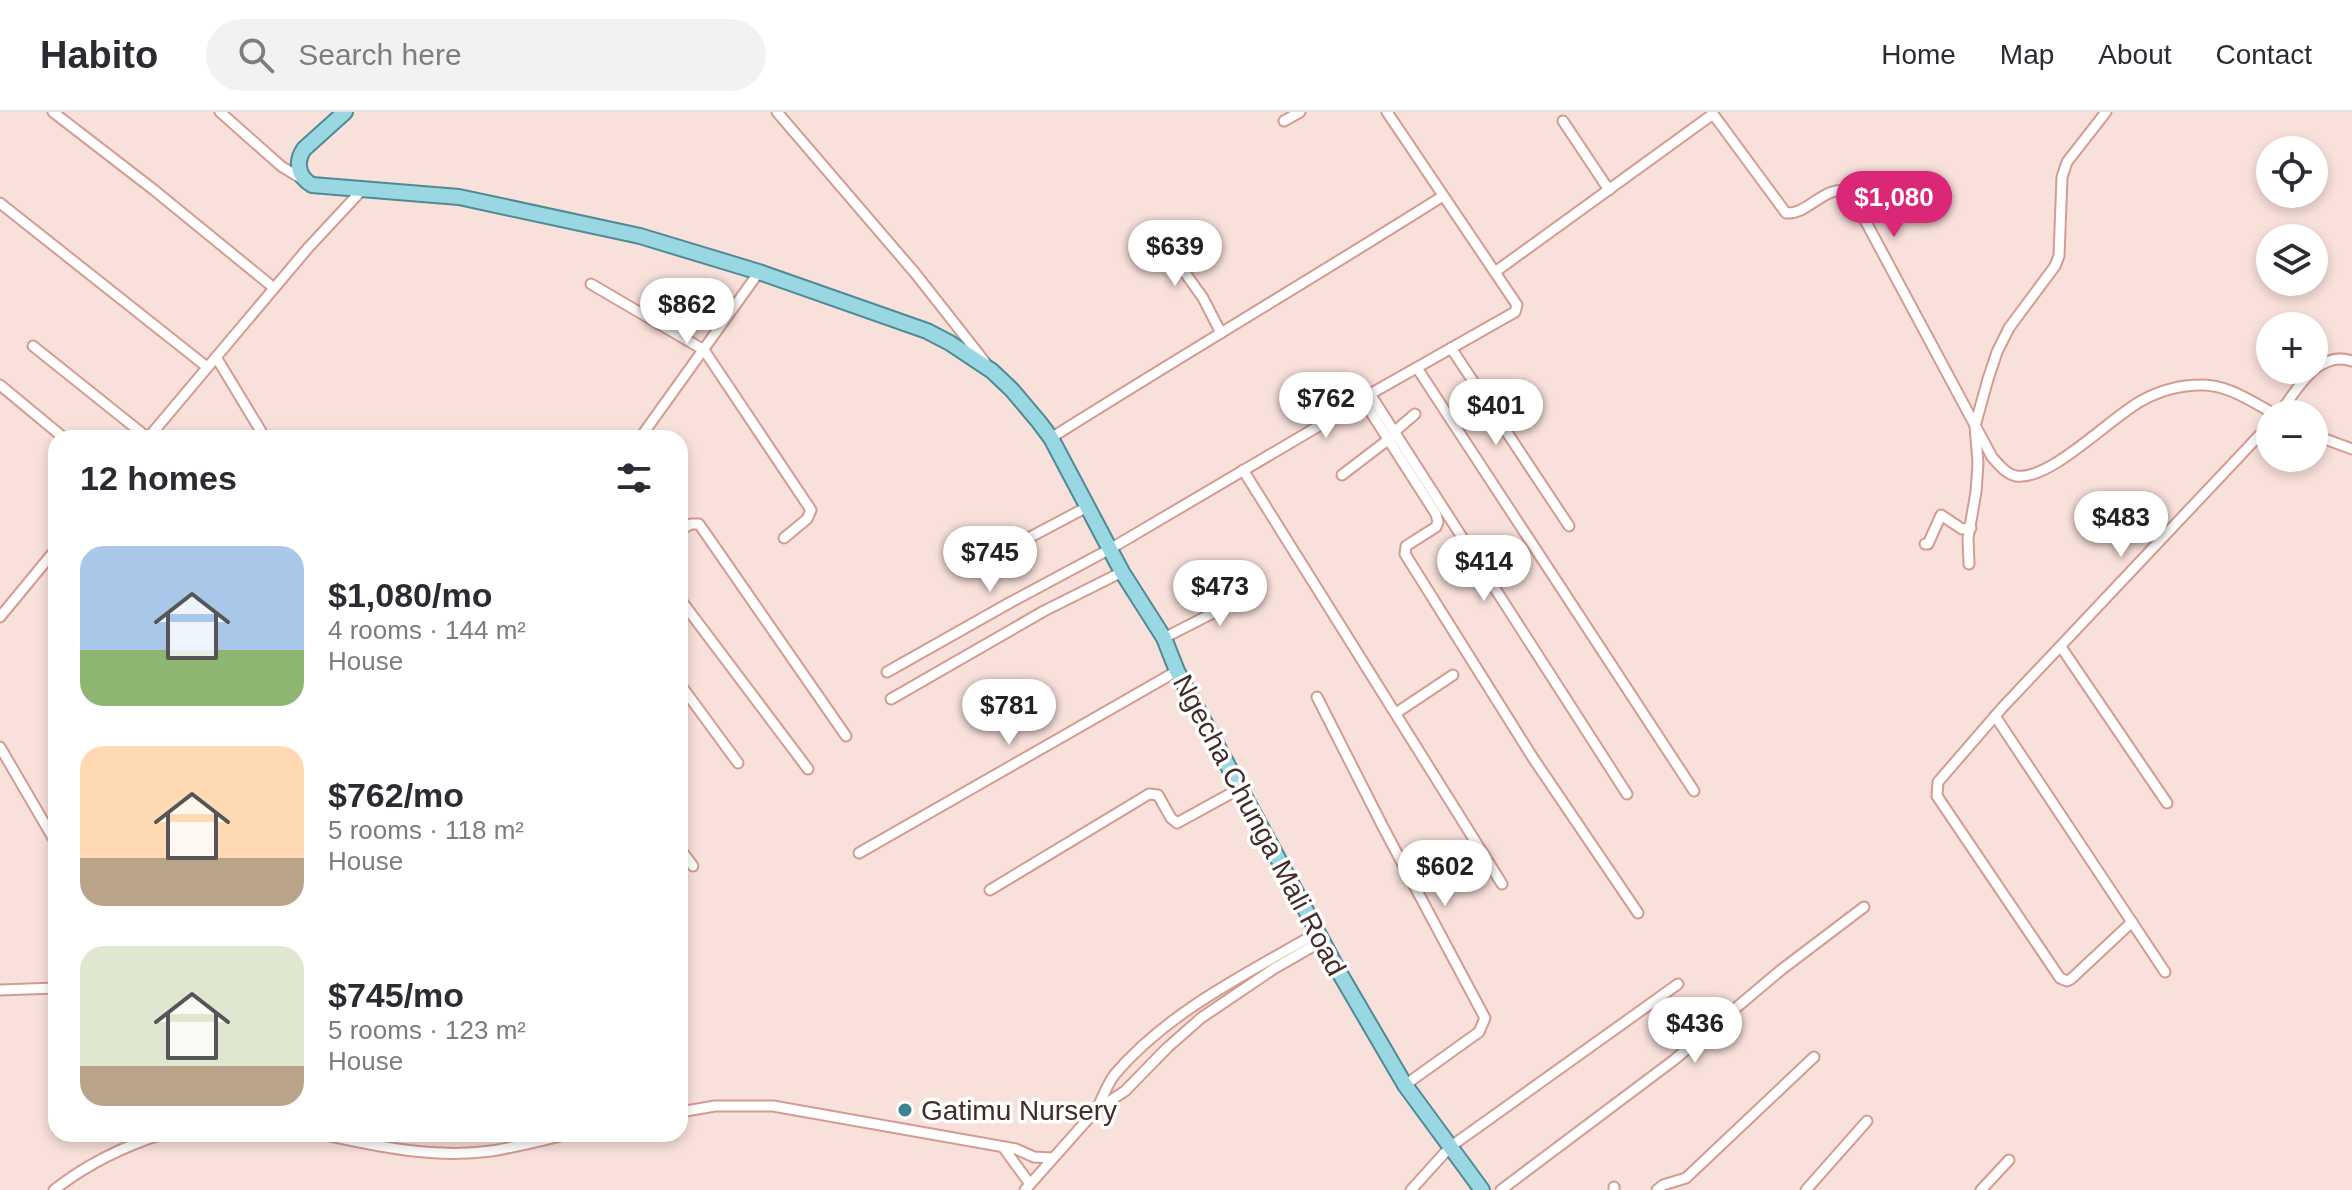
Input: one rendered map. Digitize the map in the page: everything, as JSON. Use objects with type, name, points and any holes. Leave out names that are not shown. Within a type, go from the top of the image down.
[{"type":"main road","points":[[305,181],[298,168],[299,156],[345,112]]},
{"type":"main road","name":"Ngecha Chunga Mali Road","points":[[305,181],[312,185],[361,191],[459,197],[640,236],[759,272],[927,331],[992,371],[1012,390],[1051,438],[1122,572],[1164,638],[1177,671],[1319,937],[1405,1085],[1482,1190]]},
{"type":"street","points":[[53,112],[274,288]]},
{"type":"street","points":[[220,112],[281,166],[305,181]]},
{"type":"street","points":[[777,112],[915,273],[992,371]]},
{"type":"street","points":[[1284,121],[1300,112]]},
{"type":"street","points":[[887,672],[1110,549],[1515,312],[1517,305],[1387,112]]},
{"type":"street","points":[[1969,564],[1968,538],[1978,463],[1975,426],[1997,352],[2009,328],[2055,266],[2059,256],[2062,177],[2067,162],[2106,112]]},
{"type":"street","points":[[1495,272],[1712,113],[1786,213],[1796,213],[1839,189],[1848,191],[1992,457],[2006,472],[2026,476],[2048,469],[2140,402],[2175,388],[2203,384],[2219,387],[2256,404]]},
{"type":"street","points":[[1563,121],[1609,190]]},
{"type":"street","points":[[155,430],[274,288],[361,191]]},
{"type":"street","points":[[1051,438],[1443,196]]},
{"type":"street","points":[[0,203],[207,367]]},
{"type":"street","points":[[1153,228],[1203,298],[1221,333]]},
{"type":"street","points":[[646,430],[759,272]]},
{"type":"street","points":[[591,284],[704,350],[811,510],[807,519],[784,538]]},
{"type":"street","points":[[33,346],[138,430]]},
{"type":"street","points":[[1451,348],[1569,526]]},
{"type":"street","points":[[216,357],[260,430]]},
{"type":"street","points":[[2288,400],[2302,382],[2325,362],[2335,358],[2352,361]]},
{"type":"street","points":[[1417,368],[1694,791]]},
{"type":"street","points":[[0,385],[54,430]]},
{"type":"street","points":[[1366,397],[1627,794]]},
{"type":"street","points":[[1342,475],[1415,414]]},
{"type":"street","points":[[1392,436],[1438,522],[1436,527],[1406,546],[1405,554],[1533,758],[1638,913]]},
{"type":"street","points":[[2132,922],[2071,979],[2060,978],[1937,796],[1938,782],[1995,716],[2256,439]]},
{"type":"street","points":[[2328,442],[2352,449]]},
{"type":"street","points":[[1243,470],[1502,884]]},
{"type":"street","points":[[974,567],[1087,507]]},
{"type":"street","points":[[1925,544],[1931,539],[1941,515],[1962,529],[1971,528]]},
{"type":"street","points":[[688,526],[699,524],[846,736]]},
{"type":"street","points":[[0,617],[48,559]]},
{"type":"street","points":[[891,699],[1044,611],[1122,572]]},
{"type":"street","points":[[1164,638],[1260,589]]},
{"type":"street","points":[[688,610],[808,769]]},
{"type":"street","points":[[2061,647],[2167,803]]},
{"type":"street","points":[[859,853],[1177,671]]},
{"type":"street","points":[[1396,713],[1453,675]]},
{"type":"street","points":[[688,695],[738,763]]},
{"type":"street","points":[[1317,697],[1485,1018],[1479,1032],[1405,1085]]},
{"type":"street","points":[[1995,716],[2165,972]]},
{"type":"street","points":[[0,747],[48,829]]},
{"type":"street","points":[[990,890],[1149,794],[1158,795],[1177,823],[1239,789]]},
{"type":"street","points":[[688,859],[693,866]]},
{"type":"street","points":[[1501,1190],[1674,1060],[1781,970],[1864,907]]},
{"type":"street","points":[[1096,1110],[1113,1076],[1169,1024],[1191,1007],[1319,937]]},
{"type":"street","points":[[1003,1147],[1028,1187],[1096,1110],[1125,1091],[1201,1018],[1319,937]]},
{"type":"street","points":[[1411,1190],[1450,1147],[1678,984]]},
{"type":"street","points":[[0,990],[48,988]]},
{"type":"street","points":[[1657,1190],[1663,1185],[1679,1186],[1814,1057]]},
{"type":"street","points":[[688,1111],[715,1106],[773,1106],[1016,1149],[1034,1157],[1053,1158]]},
{"type":"street","points":[[1806,1190],[1867,1121]]},
{"type":"street","points":[[54,1190],[95,1161],[134,1142]]},
{"type":"street","points":[[360,1142],[406,1151],[447,1153],[489,1151],[531,1142]]},
{"type":"street","points":[[1981,1190],[2009,1160]]},
{"type":"place","name":"Gatimu Nursery","points":[[905,1110]]}]
